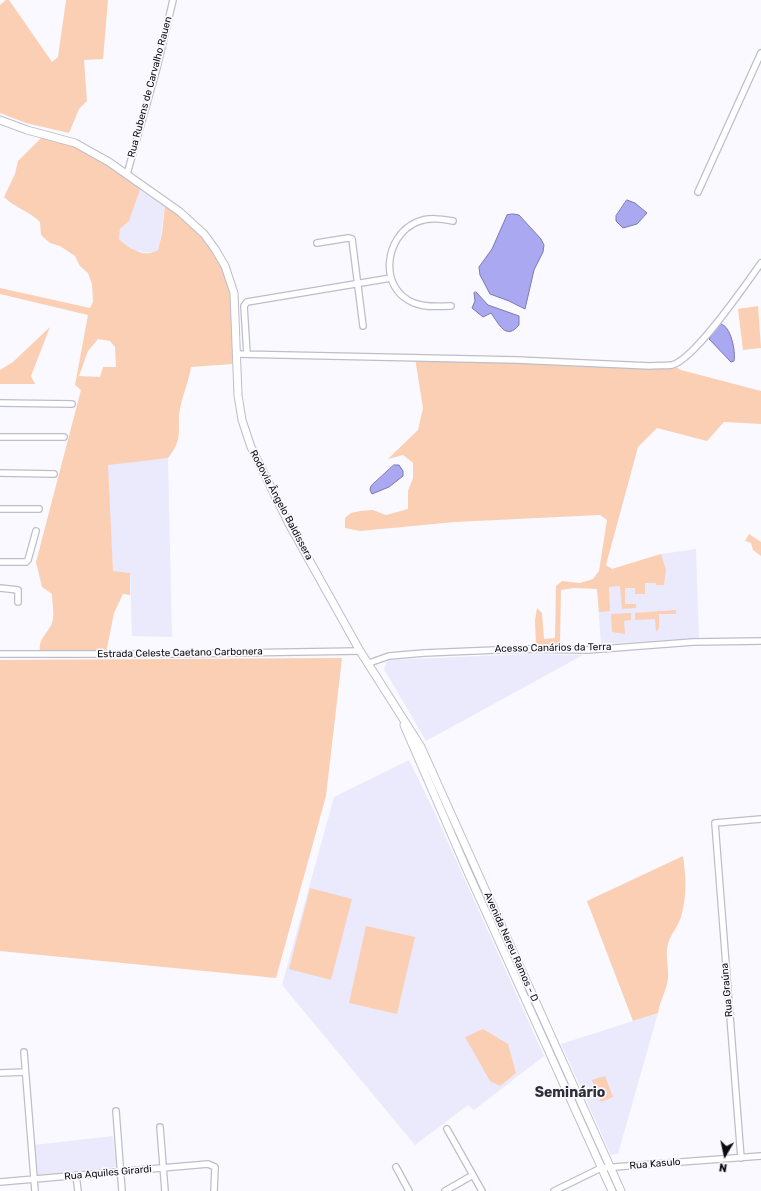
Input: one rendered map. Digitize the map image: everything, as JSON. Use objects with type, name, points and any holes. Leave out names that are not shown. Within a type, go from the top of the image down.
[{"type":"street","name":"Rua Rubens de Carvalho Rauen","points":[[127,174],[157,68],[173,0]]},
{"type":"street","points":[[698,192],[761,53]]},
{"type":"street","name":"Rodovia Ângelo Baldissera","points":[[0,120],[27,130],[75,143],[127,174],[180,212],[204,234],[215,249],[225,266],[234,293],[238,394],[242,420],[250,447],[289,524],[360,651]]},
{"type":"street","points":[[451,306],[424,306],[413,303],[404,296],[391,278],[390,256],[393,244],[399,234],[416,222],[437,218],[453,221]]},
{"type":"street","points":[[317,243],[348,238],[352,239],[363,326]]},
{"type":"street","points":[[237,354],[517,360],[650,366],[672,365],[682,360],[708,334],[761,263]]},
{"type":"street","points":[[248,354],[244,306],[247,302],[391,278]]},
{"type":"street","points":[[0,404],[72,404]]},
{"type":"street","points":[[0,437],[64,437]]},
{"type":"street","points":[[0,473],[54,474]]},
{"type":"street","points":[[0,509],[39,509]]},
{"type":"street","points":[[0,562],[26,562],[28,560],[36,531]]},
{"type":"street","points":[[0,588],[18,590],[18,602]]},
{"type":"street","name":"Acesso Canários da Terra","points":[[370,663],[389,656],[424,653],[520,648],[588,650],[688,642],[761,641]]},
{"type":"street","name":"Estrada Celeste Caetano Carbonera","points":[[0,654],[165,654],[360,651]]},
{"type":"street","name":"Avenida Nereu Ramos - D","points":[[360,651],[370,663],[421,747],[621,1191]]},
{"type":"street","name":"Avenida Nereu Ramos - D","points":[[396,706],[414,751],[612,1191]]},
{"type":"street","name":"Rua Graúna","points":[[741,1158],[714,823],[761,820]]},
{"type":"street","points":[[506,956],[513,952]]},
{"type":"street","points":[[24,1052],[35,1191]]},
{"type":"street","points":[[0,1073],[25,1072]]},
{"type":"street","points":[[116,1111],[122,1191]]},
{"type":"street","points":[[160,1127],[165,1191]]},
{"type":"street","points":[[448,1129],[482,1191]]},
{"type":"street","name":"Rua Kasulo","points":[[554,1191],[601,1168],[761,1156]]},
{"type":"street","name":"Rua Aquiles Girardi","points":[[0,1182],[208,1164],[215,1167],[214,1191]]},
{"type":"street","points":[[396,1167],[409,1191]]},
{"type":"street","points":[[76,1175],[78,1191]]},
{"type":"street","points":[[445,1191],[473,1175]]},
{"type":"shaded area","points":[[6,0],[9,0],[52,62],[58,57],[66,0],[108,0],[103,59],[84,60],[87,101],[79,109],[69,133],[26,123],[0,113],[0,5]]},
{"type":"shaded area","points":[[42,137],[68,144],[105,163],[138,186],[140,190],[129,221],[120,229],[119,239],[127,246],[142,253],[158,250],[162,234],[165,205],[187,221],[207,244],[222,270],[230,296],[232,321],[232,364],[191,367],[179,412],[177,444],[168,458],[108,465],[113,571],[130,573],[130,595],[123,594],[114,613],[106,653],[40,651],[40,643],[52,623],[53,613],[52,594],[42,587],[36,562],[81,390],[75,385],[88,315],[0,294],[0,288],[90,308],[93,302],[92,284],[88,273],[80,266],[75,256],[60,246],[50,243],[41,235],[40,222],[4,197],[15,174],[18,161]],"holes":[[[98,339],[110,341],[115,347],[116,367],[103,367],[100,377],[79,376],[88,351]]]},
{"type":"shaded area","points":[[140,190],[165,205],[160,243],[158,250],[153,253],[135,251],[119,239],[120,229],[129,220]]},
{"type":"shaded area","points":[[627,200],[635,203],[647,213],[637,224],[623,228],[616,221],[616,216]]},
{"type":"shaded area","points":[[507,215],[519,215],[541,239],[544,245],[543,252],[534,270],[525,309],[490,294],[480,275],[479,267],[492,249]]},
{"type":"shaded area","points":[[476,292],[488,305],[519,316],[519,325],[514,330],[507,331],[500,326],[491,313],[483,317],[472,308],[475,301],[474,293]]},
{"type":"shaded area","points":[[758,306],[761,348],[743,350],[738,309]]},
{"type":"shaded area","points":[[721,324],[728,329],[732,340],[734,361],[731,362],[709,339],[716,328]]},
{"type":"shaded area","points":[[50,327],[31,376],[35,384],[0,384],[0,370],[13,362]]},
{"type":"shaded area","points":[[415,358],[672,365],[681,370],[761,391],[761,424],[724,422],[707,441],[657,428],[638,447],[606,565],[612,569],[661,554],[666,570],[664,585],[645,583],[645,594],[635,594],[635,588],[625,588],[625,604],[636,604],[636,608],[622,609],[620,586],[609,587],[610,611],[599,612],[597,589],[574,588],[561,590],[560,645],[536,646],[535,620],[537,608],[542,613],[544,639],[555,638],[556,586],[562,581],[580,583],[593,579],[599,571],[607,520],[600,515],[455,522],[360,531],[345,528],[345,518],[351,513],[373,510],[386,515],[408,509],[408,491],[413,478],[413,463],[403,455],[388,459],[418,430],[423,408]]},
{"type":"shaded area","points":[[168,458],[172,637],[132,636],[130,573],[113,572],[107,464]]},
{"type":"shaded area","points":[[394,465],[399,465],[403,471],[403,476],[389,487],[372,494],[370,490],[371,486]]},
{"type":"shaded area","points":[[749,534],[761,542],[761,556],[753,550],[751,543],[745,541]]},
{"type":"shaded area","points":[[696,549],[699,638],[601,644],[597,589],[612,569],[661,554]]},
{"type":"shaded area","points":[[676,610],[676,614],[659,614],[659,628],[656,632],[655,619],[635,620],[635,613]]},
{"type":"shaded area","points":[[631,613],[631,620],[624,621],[625,634],[612,632],[611,614]]},
{"type":"shaded area","points":[[527,654],[583,655],[426,741],[384,669],[387,661],[390,660]]},
{"type":"shaded area","points":[[342,658],[326,796],[276,978],[0,951],[0,660]]},
{"type":"shaded area","points":[[409,760],[434,811],[544,1056],[474,1110],[468,1105],[415,1145],[282,985],[334,797]]},
{"type":"shaded area","points":[[683,856],[685,879],[684,902],[680,920],[670,938],[668,945],[668,978],[666,987],[658,1013],[633,1021],[587,901]]},
{"type":"shaded area","points":[[310,888],[352,899],[331,980],[289,969]]},
{"type":"shaded area","points":[[366,926],[415,937],[397,1014],[349,1003]]},
{"type":"shaded area","points":[[658,1013],[618,1154],[611,1155],[561,1044]]},
{"type":"shaded area","points":[[483,1029],[508,1044],[516,1073],[500,1086],[490,1081],[465,1037]]},
{"type":"shaded area","points":[[605,1076],[613,1097],[601,1102],[592,1080]]},
{"type":"shaded area","points":[[113,1136],[116,1167],[38,1175],[34,1145]]},
{"type":"district","name":"Seminário","points":[[570,1093]]}]
